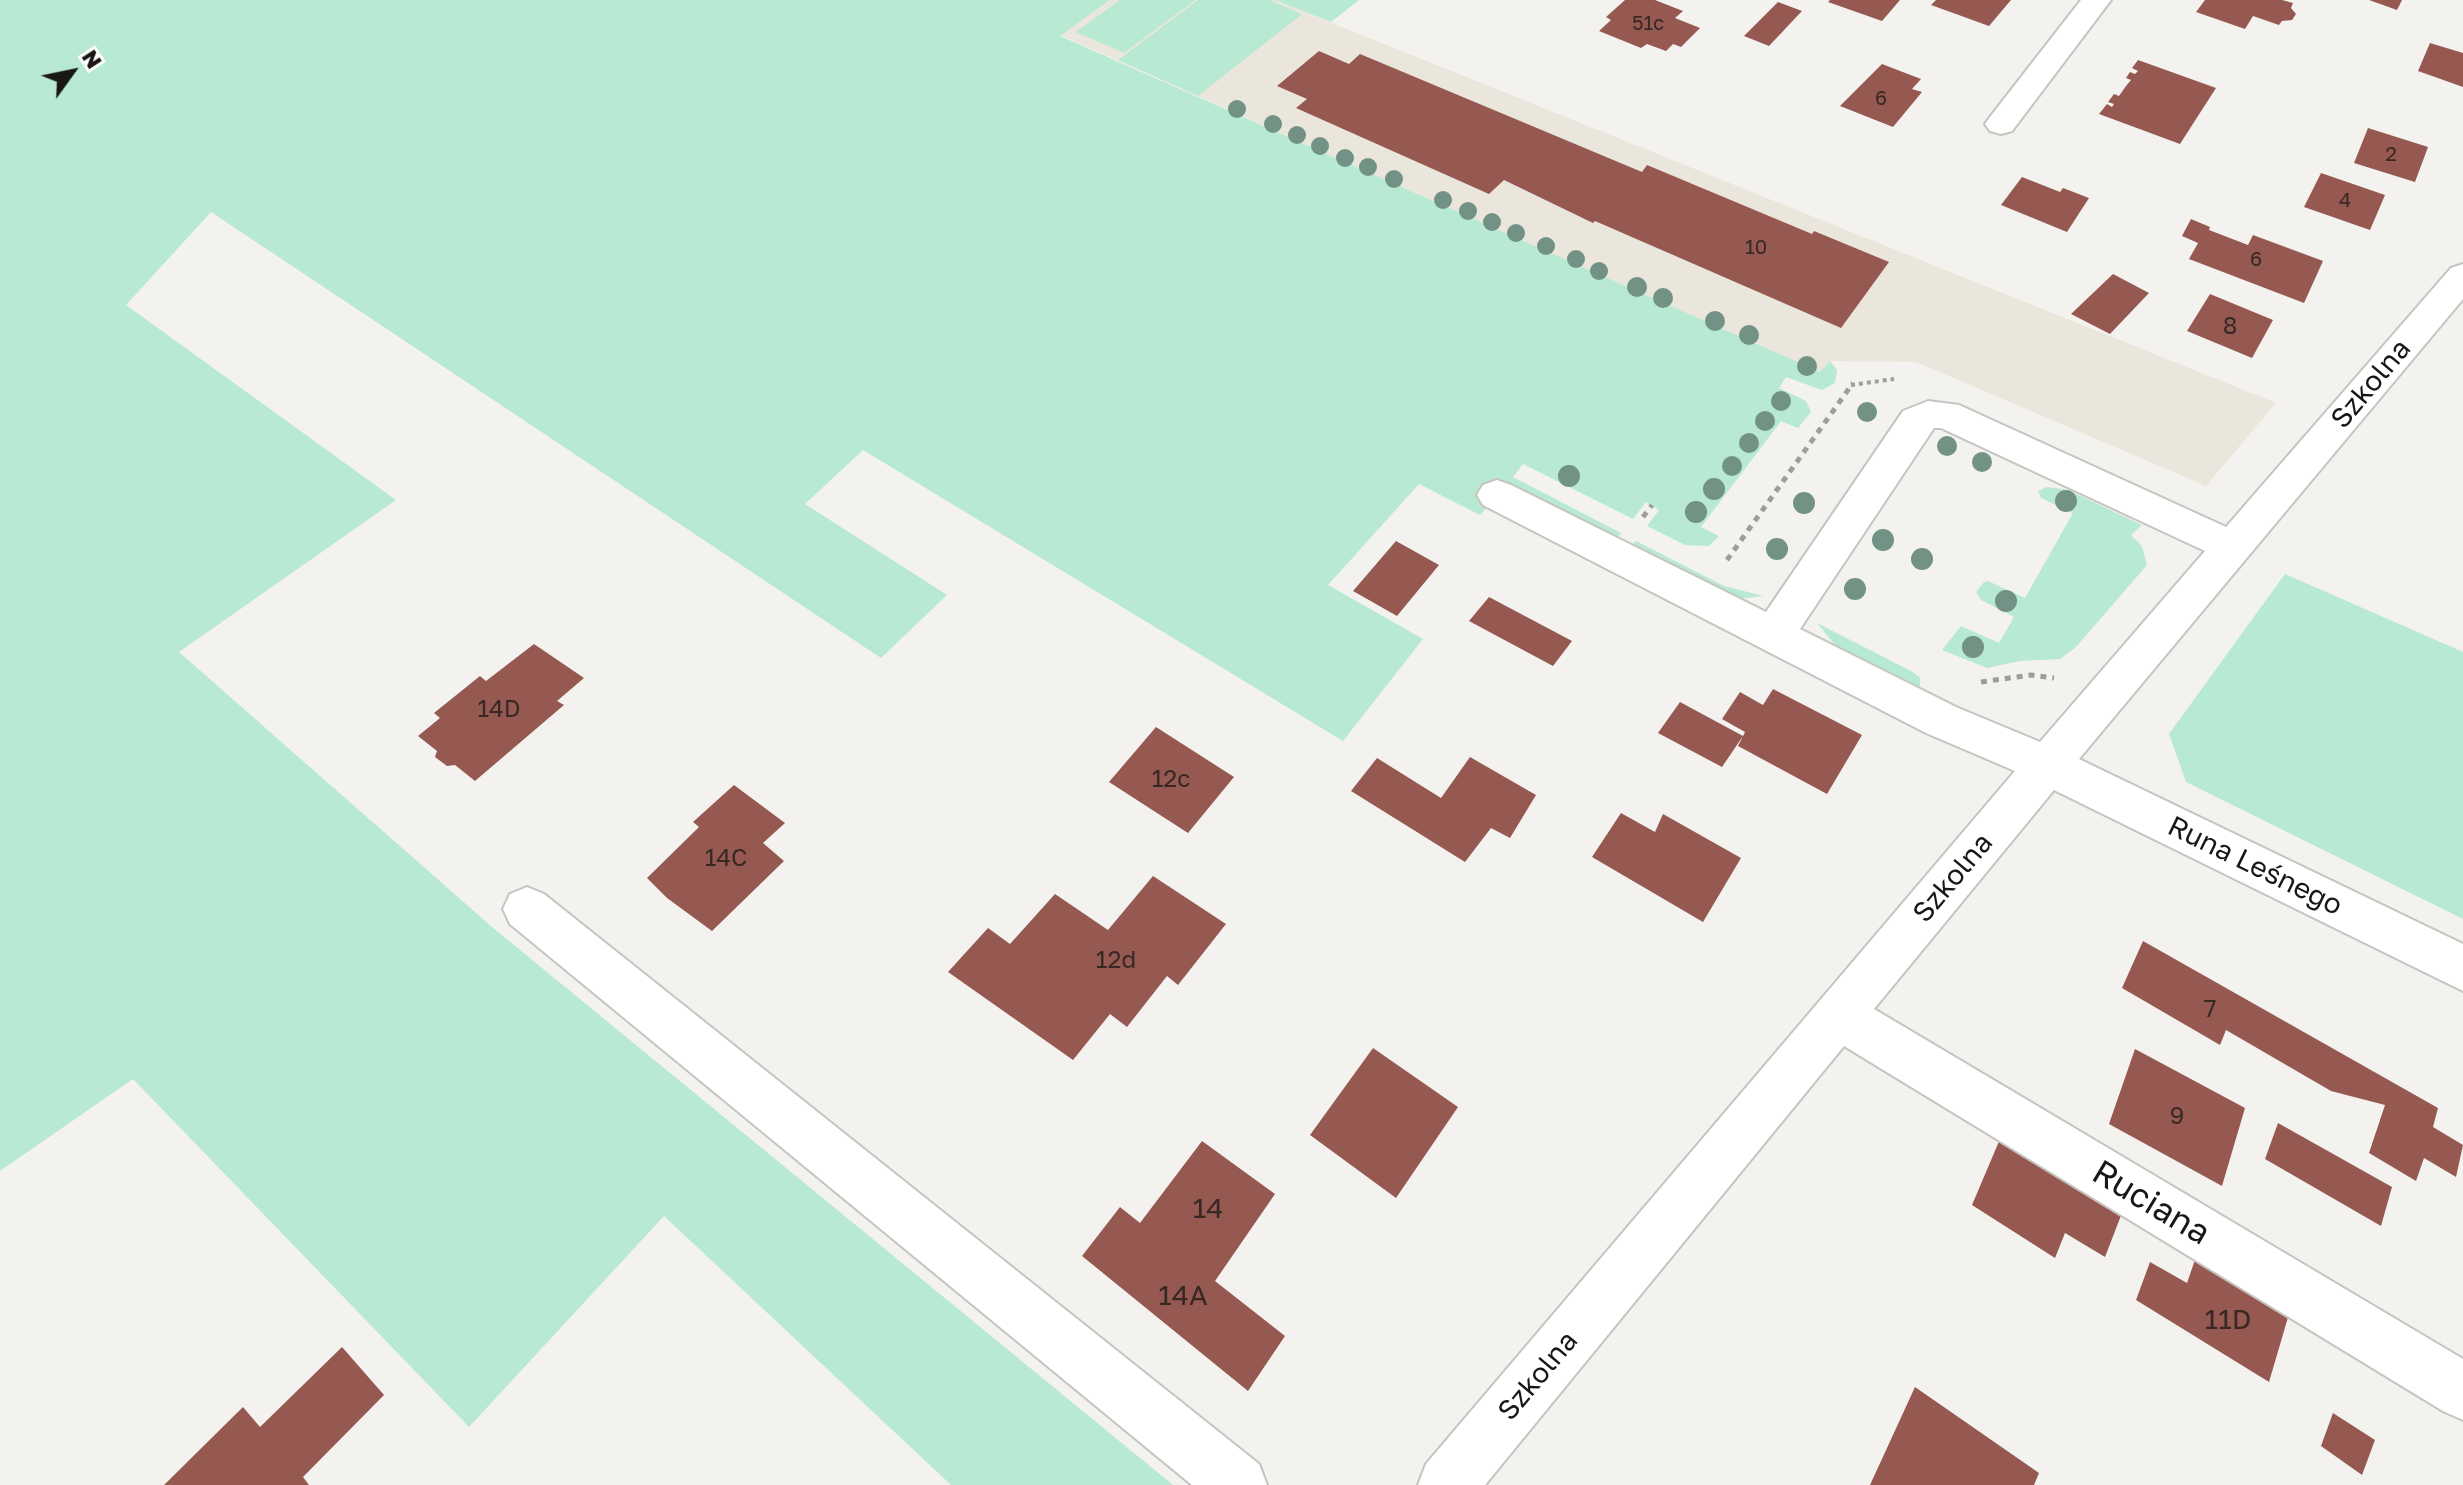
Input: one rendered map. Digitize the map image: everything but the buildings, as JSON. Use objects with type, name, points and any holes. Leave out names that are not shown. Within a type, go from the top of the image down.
[{"type":"street","points":[[2001,124],[2096,0]]},
{"type":"street","name":"Szkolna","points":[[1447,1485],[2047,765],[2463,276]]},
{"type":"street","points":[[1773,635],[1916,421],[1928,414],[1946,415],[2233,547]]},
{"type":"street","name":"Runa Leśnego","points":[[1497,495],[1941,720],[2047,765],[2463,968]]},
{"type":"street","points":[[527,909],[1238,1485]]},
{"type":"street","name":"Ruciana","points":[[1839,1015],[2463,1391]]},
{"type":"path","points":[[1978,683],[2031,675],[2058,678]]},
{"type":"shaded area","points":[[1110,0],[1275,0],[2276,403],[2206,486],[1916,362],[1830,361],[1820,373],[1060,35]]},
{"type":"green space","points":[[0,0],[1110,0],[1060,36],[1820,372],[1830,361],[1837,370],[1835,383],[1822,390],[1786,377],[1779,388],[1806,401],[1811,412],[1798,428],[1781,421],[1701,527],[1719,536],[1709,546],[1685,545],[1647,526],[1659,510],[1646,502],[1633,519],[1523,464],[1513,477],[1621,533],[1616,539],[1508,483],[1480,515],[1419,484],[1328,585],[1423,639],[1343,741],[863,450],[805,504],[947,595],[881,658],[211,212],[126,305],[396,500],[179,652],[492,927],[1173,1485],[951,1485],[664,1216],[469,1427],[133,1079],[0,1171]]},
{"type":"green space","points":[[1120,0],[1195,0],[1124,53],[1076,32]]},
{"type":"green space","points":[[1198,0],[1269,0],[1302,14],[1198,96],[1118,60]]},
{"type":"green space","points":[[1275,0],[1359,0],[1331,22]]},
{"type":"green space","points":[[2047,487],[2068,490],[2142,525],[2131,535],[2142,546],[2147,565],[2075,648],[2060,659],[2020,661],[1987,668],[1942,650],[1961,626],[1999,643],[2014,617],[1981,600],[1976,592],[1988,581],[2025,598],[2073,513],[2041,498],[2038,491]]},
{"type":"green space","points":[[1636,541],[1724,586],[1763,596],[1738,599],[1631,546]]},
{"type":"green space","points":[[2285,574],[2463,652],[2463,919],[2186,782],[2169,734]]},
{"type":"green space","points":[[1817,623],[1913,672],[1920,678],[1920,687],[1835,645]]}]
